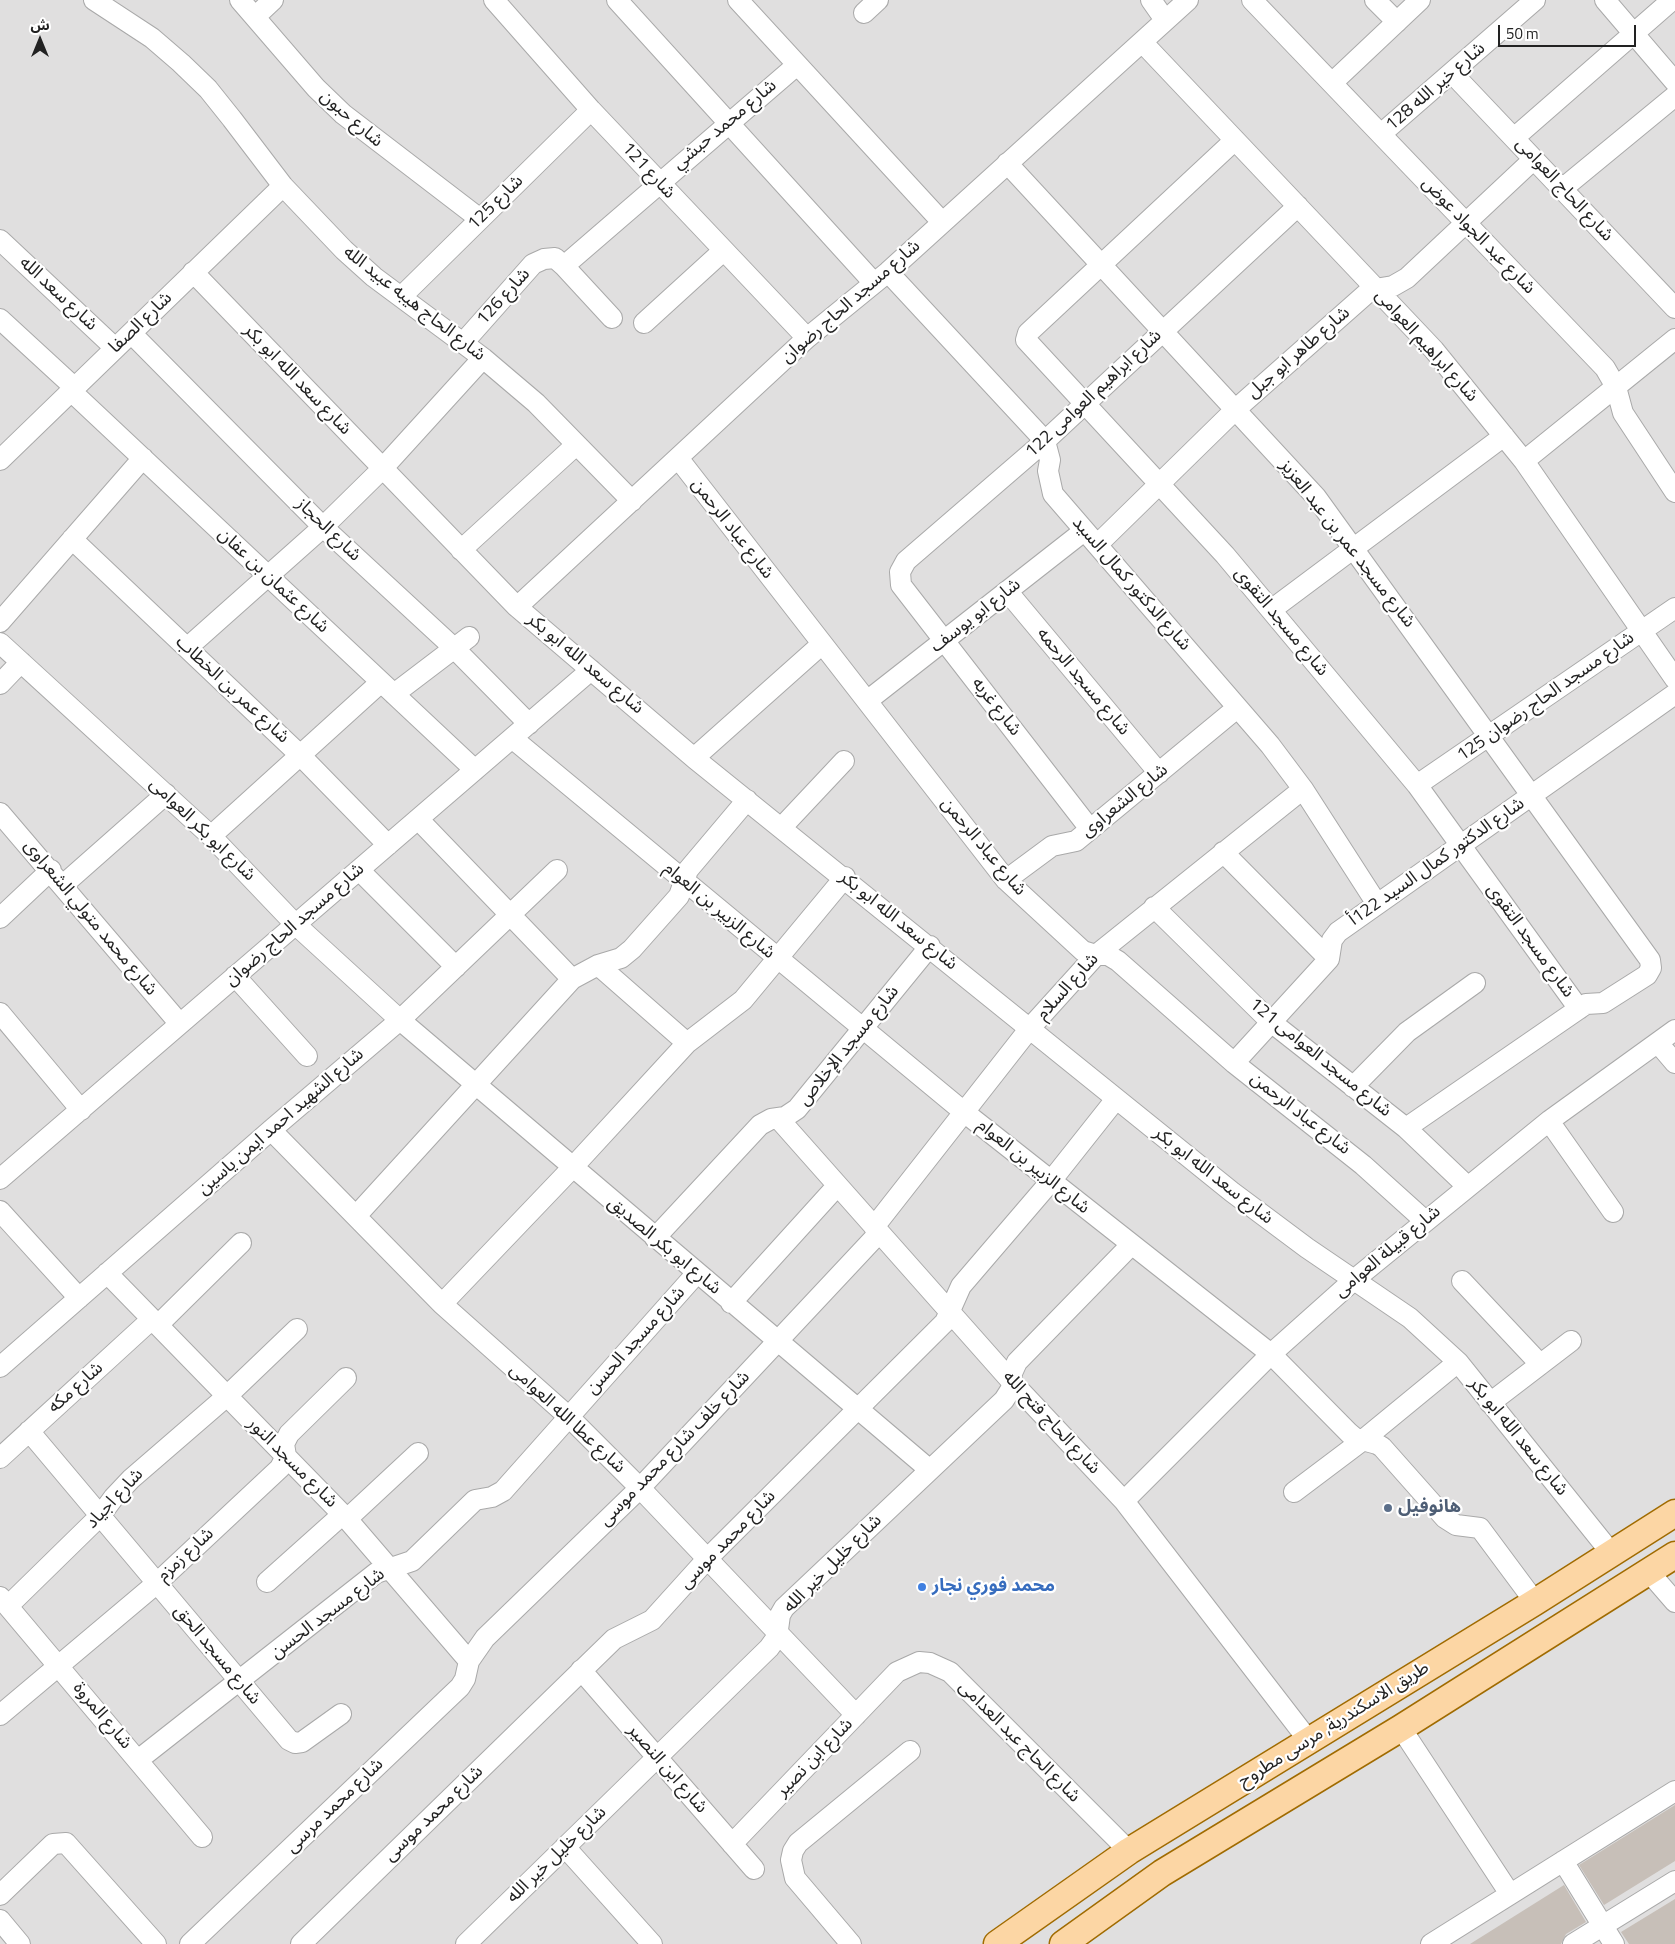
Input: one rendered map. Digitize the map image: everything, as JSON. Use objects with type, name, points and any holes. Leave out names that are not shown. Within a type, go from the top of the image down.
[{"type":"main road","name":"طريق الاسكندرية, مرسى مطروح","points":[[996,1944],[1129,1851],[1535,1602],[1675,1513]]},
{"type":"main road","name":"طريق الاسكندرية, مرسى مطروح","points":[[1069,1940],[1162,1873],[1401,1728],[1675,1555]]},
{"type":"main road","points":[[1050,1905],[1069,1940]]},
{"type":"street","name":"شارع الحاج هيبه عبيد الله","points":[[94,0],[152,38],[181,63],[214,96],[283,186],[344,250],[401,297],[483,358],[536,403],[632,501]]},
{"type":"street","name":"شارع حبون","points":[[240,0],[256,16],[316,88],[343,114],[480,219]]},
{"type":"street","points":[[256,16],[273,0]]},
{"type":"street","points":[[618,0],[729,122],[881,278],[1045,441]]},
{"type":"street","points":[[738,0],[942,222]]},
{"type":"street","points":[[1151,0],[1165,20]]},
{"type":"street","name":"شارع مسجد الحاج رضوان","points":[[517,607],[807,338],[881,278],[1188,0]]},
{"type":"street","name":"شارع عبد الجواد عوض","points":[[1252,0],[1605,368],[1616,387],[1623,413],[1675,492]]},
{"type":"street","points":[[1375,0],[1397,22]]},
{"type":"street","points":[[1332,83],[1420,0]]},
{"type":"street","name":"شارع خير الله 128","points":[[1381,134],[1536,0]]},
{"type":"street","points":[[1605,0],[1675,82]]},
{"type":"street","points":[[1514,138],[1672,0]]},
{"type":"street","name":"شارع 121","points":[[505,4],[590,110],[807,338]]},
{"type":"street","name":"شارع ابراهيم العوامى","points":[[1142,43],[1434,350],[1524,461],[1675,678]]},
{"type":"street","name":"شارع محمد حبشي","points":[[564,266],[658,182],[797,65]]},
{"type":"street","name":"شارع الحاج العوامى","points":[[1452,73],[1675,308]]},
{"type":"street","points":[[1562,189],[1675,96]]},
{"type":"street","name":"شارع 125","points":[[401,297],[590,110]]},
{"type":"street","points":[[1102,264],[1235,140]]},
{"type":"street","name":"شارع طاهر ابو جبل","points":[[1090,538],[1159,484],[1236,409],[1366,294],[1374,289],[1393,286],[1407,278],[1534,159]]},
{"type":"street","name":"شارع مسجد عمر بن عبد العزيز","points":[[1007,163],[1316,497],[1649,957],[1651,968],[1647,975],[1608,1000],[1586,1004],[1579,1009]]},
{"type":"street","name":"شارع الصفا","points":[[0,460],[283,186]]},
{"type":"street","name":"شارع ابراهيم العوامى 122","points":[[901,585],[900,572],[906,561],[1045,441],[1298,206]]},
{"type":"street","name":"شارع سعد الله","points":[[0,240],[115,348]]},
{"type":"street","points":[[644,323],[723,251]]},
{"type":"street","name":"شارع 126","points":[[463,343],[534,264],[544,258],[554,258],[564,266],[612,318]]},
{"type":"street","name":"شارع مسجد التقوى","points":[[1102,264],[1026,336],[1027,341],[1225,555],[1417,786],[1579,1009]]},
{"type":"street","name":"شارع سعد الله ابو بكر","points":[[193,272],[517,607],[694,758],[930,946],[1116,1099],[1307,1248],[1410,1318],[1458,1362],[1612,1554]]},
{"type":"street","name":"شارع عثمان بن عفان","points":[[0,319],[143,458],[475,770]]},
{"type":"street","name":"شارع الحجاز","points":[[131,333],[323,527],[462,643],[529,724]]},
{"type":"street","points":[[1524,461],[1674,342]]},
{"type":"street","points":[[187,648],[323,527],[382,469],[483,358]]},
{"type":"street","points":[[1271,610],[1504,436]]},
{"type":"street","name":"شارع الدكتور كمال السيد","points":[[1045,441],[1050,460],[1048,471],[1050,488],[1090,538],[1237,708],[1303,789],[1377,904]]},
{"type":"street","points":[[461,550],[576,445]]},
{"type":"street","points":[[0,622],[143,458]]},
{"type":"street","name":"شارع عباد الرحمن","points":[[678,458],[1006,880],[1083,950],[1096,955],[1108,955],[1118,961],[1234,1063],[1363,1165],[1424,1220]]},
{"type":"street","name":"شارع ابو يوسف","points":[[867,701],[1007,591],[1090,538]]},
{"type":"street","name":"شارع عمر بن الخطاب","points":[[72,539],[300,755],[388,845]]},
{"type":"street","name":"شارع غربه","points":[[901,585],[1090,830]]},
{"type":"street","name":"شارع مسجد الرحمه","points":[[1007,591],[1159,773]]},
{"type":"street","name":"شارع مسجد الحاج رضوان 125","points":[[1417,786],[1675,608]]},
{"type":"street","name":"شارع ابو بكر العوامى","points":[[0,643],[211,836],[296,924],[400,1020]]},
{"type":"street","points":[[211,836],[300,755],[387,688],[462,643]]},
{"type":"street","points":[[694,758],[822,644]]},
{"type":"street","points":[[0,684],[21,662]]},
{"type":"street","name":"شارع مسجد الحاج رضوان","points":[[0,1179],[591,670]]},
{"type":"street","name":"شارع الدكتور كمال السيد 122أ","points":[[1234,1063],[1329,959],[1334,936],[1675,694]]},
{"type":"street","name":"شارع الشعراوى","points":[[1006,880],[1052,846],[1072,844],[1237,708]]},
{"type":"street","name":"شارع الزبير بن العوام","points":[[512,738],[964,1112],[1271,1354],[1349,1433],[1382,1448],[1450,1522],[1480,1528],[1535,1602]]},
{"type":"street","points":[[782,827],[844,761]]},
{"type":"street","name":"شارع السلام","points":[[877,1230],[964,1112],[1030,1028],[1096,955],[1303,789]]},
{"type":"street","points":[[0,918],[57,878],[166,794]]},
{"type":"street","points":[[356,1216],[572,979],[598,966],[621,958],[632,949],[679,896],[688,870],[747,800]]},
{"type":"street","name":"شارع محمد متولي الشعراوى","points":[[0,813],[180,1024]]},
{"type":"street","points":[[418,819],[572,979]]},
{"type":"street","points":[[1223,852],[1329,959]]},
{"type":"street","points":[[359,870],[456,967]]},
{"type":"street","name":"شارع الشهيد احمد ايمن ياسين","points":[[0,1367],[400,1020],[557,870]]},
{"type":"street","points":[[442,1304],[572,1168],[687,1043],[743,1000],[845,878]]},
{"type":"street","name":"شارع مسجد العوامى 121","points":[[1154,907],[1271,1022],[1406,1128],[1467,1186]]},
{"type":"street","name":"شارع مسجد الإخلاص","points":[[655,1238],[760,1125],[765,1121],[785,1117],[797,1110],[864,1030],[930,946]]},
{"type":"street","points":[[598,966],[687,1043]]},
{"type":"street","points":[[235,976],[307,1056]]},
{"type":"street","points":[[1353,1087],[1407,1032],[1475,983]]},
{"type":"street","points":[[1406,1128],[1579,1009]]},
{"type":"street","points":[[0,1013],[81,1110]]},
{"type":"street","name":"شارع ابو بكر الصديق","points":[[400,1020],[696,1274],[930,1470]]},
{"type":"street","name":"شارع قبيلة العوامى","points":[[1124,1501],[1271,1354],[1424,1220],[1549,1121],[1675,1030]]},
{"type":"street","points":[[1658,1042],[1675,1063]]},
{"type":"street","name":"شارع محمد موسى","points":[[301,1944],[580,1670],[619,1635],[652,1620],[708,1558],[944,1322],[950,1313],[961,1286],[1051,1181],[1116,1099]]},
{"type":"street","name":"شارع الحاج فتح الله","points":[[778,1118],[1012,1382],[1124,1501],[1308,1741]]},
{"type":"street","points":[[1549,1121],[1613,1212]]},
{"type":"street","name":"شارع عطا الله العوامى","points":[[271,1130],[442,1304],[569,1417],[778,1630],[856,1715]]},
{"type":"street","points":[[731,1303],[837,1186]]},
{"type":"street","points":[[0,1211],[79,1298]]},
{"type":"street","name":"شارع خلف شارع محمد موسى","points":[[468,1661],[484,1638],[640,1488],[778,1342],[877,1230]]},
{"type":"street","name":"شارع مكه","points":[[0,1458],[155,1322],[241,1243]]},
{"type":"street","name":"شارع خليل خير الله","points":[[478,1940],[565,1847],[774,1643],[780,1615],[784,1608],[1004,1400],[1012,1382],[1012,1373],[1017,1362],[1131,1245]]},
{"type":"street","name":"شارع مسجد النور","points":[[107,1273],[345,1517],[468,1661]]},
{"type":"street","name":"شارع مسجد الحسن","points":[[138,1760],[376,1573],[389,1567],[405,1565],[412,1561],[475,1500],[492,1497],[504,1491],[696,1274]]},
{"type":"street","points":[[1462,1281],[1540,1364]]},
{"type":"street","name":"شارع اجياد","points":[[4,1601],[100,1516],[131,1479],[227,1396],[297,1329]]},
{"type":"street","points":[[1490,1402],[1571,1340]]},
{"type":"street","points":[[1294,1492],[1364,1440],[1458,1362]]},
{"type":"street","name":"شارع زمزم","points":[[0,1715],[157,1583],[280,1468],[286,1456],[284,1444],[289,1434],[346,1378]]},
{"type":"street","name":"شارع مسجد الحق","points":[[29,1431],[289,1740],[295,1743],[302,1742],[341,1714]]},
{"type":"street","points":[[266,1582],[345,1517],[418,1453]]},
{"type":"street","points":[[1649,1572],[1675,1602]]},
{"type":"street","name":"شارع المروة","points":[[4,1601],[202,1837]]},
{"type":"street","name":"شارع محمد مرسى","points":[[190,1944],[460,1687],[465,1680],[468,1661]]},
{"type":"street","name":"شارع الحاج عبد العدامى","points":[[898,1672],[919,1662],[930,1663],[950,1672],[1129,1851]]},
{"type":"street","name":"شارع ابن النصير","points":[[580,1670],[754,1869]]},
{"type":"street","name":"شارع ابن نصير","points":[[732,1844],[898,1672]]},
{"type":"street","points":[[1401,1728],[1510,1894]]},
{"type":"street","points":[[851,1944],[795,1878],[791,1860],[793,1851],[798,1843],[910,1751]]},
{"type":"street","points":[[1431,1944],[1675,1791]]},
{"type":"street","points":[[0,1895],[53,1844],[66,1843],[156,1944]]},
{"type":"street","points":[[565,1847],[652,1944]]},
{"type":"street","points":[[1562,1861],[1614,1944]]},
{"type":"street","points":[[1573,1944],[1675,1881]]},
{"type":"street","points":[[0,1920],[20,1944]]},
{"type":"shaded area","points":[[0,0],[1675,0],[1675,1944],[0,1944]]},
{"type":"building","points":[[1675,1805],[1675,1861],[1604,1905],[1579,1865]]},
{"type":"building","points":[[1564,1885],[1586,1922],[1566,1934],[1561,1944],[1470,1944]]},
{"type":"building","points":[[1675,1899],[1675,1944],[1629,1944],[1621,1932]]},
{"type":"place","name":"هانوفيل","points":[[1388,1508]]},
{"type":"place","name":"محمد فوري نجار","points":[[922,1587]]}]
